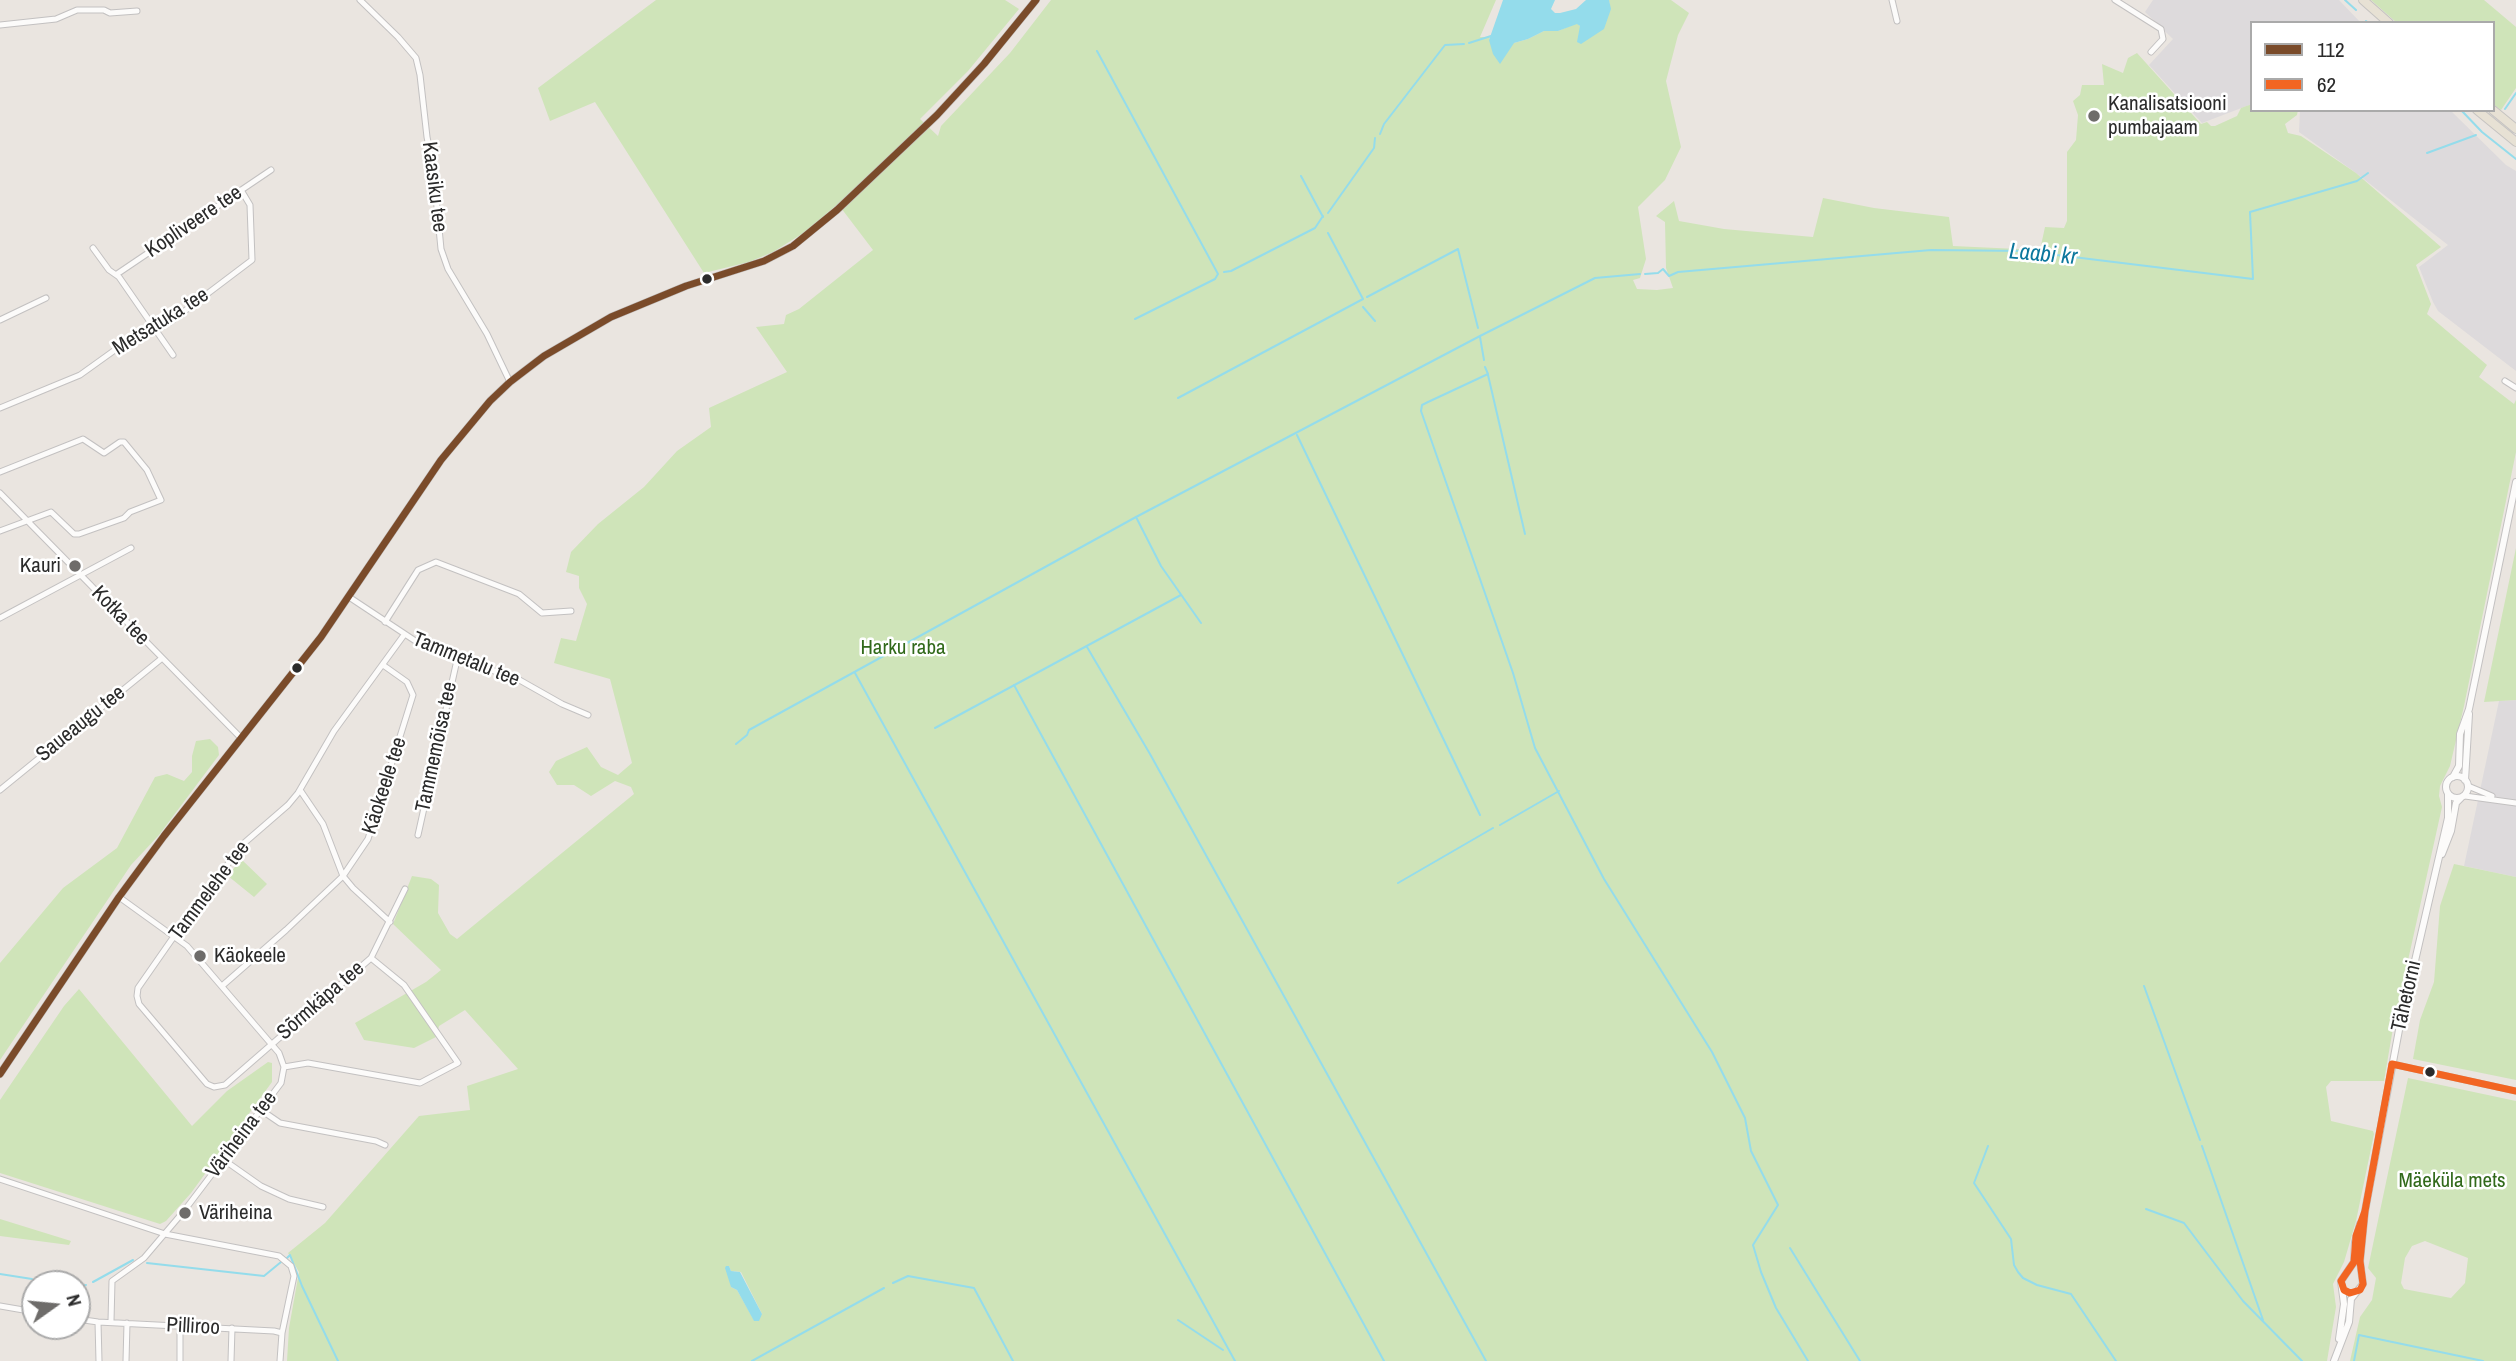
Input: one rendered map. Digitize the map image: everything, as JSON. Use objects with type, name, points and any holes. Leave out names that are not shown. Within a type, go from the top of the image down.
[{"type":"main road","points":[[2366,3],[2385,21]]},
{"type":"main road","points":[[2479,112],[2516,142]]},
{"type":"main road","points":[[2495,112],[2516,129]]},
{"type":"street","name":"Kaasiku tee","points":[[360,0],[416,58],[421,75],[427,137],[433,166],[441,250],[448,269],[487,334],[510,382]]},
{"type":"street","points":[[0,1074],[118,897],[349,597],[441,460],[475,417],[510,382],[576,335],[616,314],[686,286],[765,261],[793,246],[837,210],[937,115],[984,64],[1036,0]]},
{"type":"street","points":[[1892,0],[1897,21]]},
{"type":"street","points":[[2115,0],[2161,29],[2163,39],[2151,52]]},
{"type":"street","points":[[0,25],[56,19],[77,10],[104,10],[110,13],[137,11]]},
{"type":"street","name":"Kopliveere tee","points":[[117,274],[271,170]]},
{"type":"street","name":"Metsatuka tee","points":[[0,408],[80,375],[133,337],[170,322],[252,260],[250,205],[241,190]]},
{"type":"street","points":[[93,248],[109,270],[117,274],[173,355]]},
{"type":"street","points":[[0,320],[46,298]]},
{"type":"street","points":[[2505,381],[2516,388]]},
{"type":"street","points":[[0,472],[83,439],[104,453],[120,442],[128,445],[147,470],[161,500],[130,512],[124,518],[79,534],[74,534],[51,512],[0,531]]},
{"type":"street","points":[[2509,801],[2454,798],[2448,794],[2446,785],[2459,766],[2460,734],[2469,709],[2516,482]]},
{"type":"street","name":"Kotka tee","points":[[0,493],[241,738]]},
{"type":"street","points":[[0,618],[131,548]]},
{"type":"street","points":[[385,622],[418,570],[427,564],[444,564],[519,594],[542,613],[571,611]]},
{"type":"street","name":"Tammetalu tee","points":[[349,597],[429,650],[516,678],[562,704],[588,715]]},
{"type":"street","name":"Tammelehe tee","points":[[271,1044],[225,1085],[214,1087],[207,1084],[139,1004],[138,988],[243,844],[289,805],[334,731],[404,635]]},
{"type":"street","name":"Saueaugu tee","points":[[0,790],[161,659]]},
{"type":"street","name":"Tammemõisa tee","points":[[418,835],[457,660]]},
{"type":"street","name":"Käokeele tee","points":[[222,986],[343,876],[368,839],[413,695],[407,682],[383,665]]},
{"type":"street","points":[[2463,797],[2469,709]]},
{"type":"street","points":[[2453,777],[2459,776],[2466,783],[2516,803]]},
{"type":"street","points":[[300,790],[323,824],[343,876],[390,922],[405,889]]},
{"type":"street","name":"Tähetorni","points":[[2361,1276],[2365,1211],[2392,1064],[2448,818],[2448,794]]},
{"type":"street","name":"Tähetorni","points":[[2437,865],[2451,831],[2456,803],[2463,797]]},
{"type":"street","name":"Väriheina tee","points":[[111,1321],[112,1281],[144,1258],[165,1234],[281,1083],[284,1067],[281,1057],[271,1044],[198,957],[175,936],[118,897]]},
{"type":"street","name":"Sõrmkäpa tee","points":[[271,1044],[371,958],[390,922]]},
{"type":"street","points":[[284,1067],[308,1063],[420,1083],[458,1063],[404,985],[371,958]]},
{"type":"street","points":[[2392,1064],[2516,1091]]},
{"type":"street","points":[[261,1110],[280,1124],[376,1141],[385,1145]]},
{"type":"street","points":[[224,1160],[261,1185],[289,1199],[323,1207]]},
{"type":"street","points":[[0,1178],[165,1234],[285,1259],[294,1276],[282,1333],[280,1361]]},
{"type":"street","name":"Tähetorni","points":[[2348,1272],[2354,1262],[2356,1236],[2365,1211]]},
{"type":"street","points":[[2348,1272],[2356,1272],[2361,1276],[2362,1286],[2350,1301],[2349,1322],[2333,1361],[2343,1320],[2344,1290],[2341,1281],[2348,1272]]},
{"type":"street","points":[[2344,1290],[2356,1293]]},
{"type":"street","points":[[0,1306],[21,1310]]},
{"type":"street","name":"Pilliroo","points":[[91,1321],[282,1333]]},
{"type":"street","points":[[98,1322],[99,1361]]},
{"type":"street","points":[[127,1323],[127,1361]]},
{"type":"street","points":[[180,1326],[180,1361]]},
{"type":"street","points":[[232,1328],[232,1361]]},
{"type":"shaded area","points":[[2153,0],[2339,0],[2359,21],[2250,21],[2250,105],[2202,123],[2149,65],[2173,39],[2145,12]]},
{"type":"shaded area","points":[[2300,112],[2452,112],[2506,165],[2516,171],[2516,371],[2438,311],[2433,302],[2419,267],[2448,245],[2299,132]]},
{"type":"shaded area","points":[[2516,700],[2516,877],[2464,866],[2499,701]]},
{"type":"green space","name":"Harku raba","points":[[656,0],[1005,0],[1019,9],[968,71],[920,119],[938,136],[941,126],[1010,53],[1051,0],[1496,0],[1480,37],[1514,43],[1544,31],[1558,31],[1577,23],[1580,26],[1610,9],[1609,0],[1671,0],[1689,13],[1678,35],[1666,81],[1681,147],[1665,180],[1638,207],[1646,259],[1640,278],[1633,280],[1637,289],[1657,290],[1673,288],[1666,268],[1665,222],[1656,216],[1674,201],[1679,221],[1724,229],[1813,237],[1823,198],[1874,208],[1949,217],[1953,246],[2040,250],[2045,227],[2064,228],[2067,221],[2067,152],[2076,140],[2078,115],[2073,101],[2080,95],[2082,85],[2104,85],[2102,64],[2123,73],[2128,58],[2137,53],[2201,124],[2207,122],[2215,126],[2237,116],[2241,108],[2250,105],[2250,112],[2298,112],[2285,124],[2288,133],[2301,136],[2356,173],[2441,247],[2416,265],[2431,304],[2427,314],[2487,365],[2479,377],[2514,404],[2516,400],[2516,452],[2464,706],[2450,766],[2440,786],[2442,807],[2393,1028],[2384,1081],[2331,1081],[2326,1087],[2331,1121],[2373,1131],[2374,1134],[2356,1221],[2344,1262],[2333,1284],[2336,1307],[2327,1361],[287,1361],[289,1328],[299,1272],[288,1253],[325,1223],[419,1116],[470,1110],[467,1086],[518,1069],[465,1010],[439,1026],[436,1037],[414,1048],[364,1040],[355,1023],[426,982],[441,970],[393,924],[412,876],[431,879],[439,885],[438,913],[450,934],[457,939],[634,794],[631,787],[615,781],[591,796],[574,785],[557,785],[549,772],[556,761],[587,747],[601,767],[618,775],[632,763],[610,679],[554,663],[561,638],[576,641],[587,604],[579,588],[579,576],[566,572],[571,552],[598,524],[644,487],[677,451],[711,427],[709,408],[787,372],[756,327],[784,324],[786,315],[799,309],[873,250],[838,204],[805,232],[773,252],[749,262],[704,273],[595,102],[550,121],[538,88]],"holes":[[[729,1266],[731,1271],[741,1272],[762,1314],[754,1320],[737,1290],[731,1287]]]},
{"type":"green space","points":[[2371,0],[2484,0],[2516,27],[2516,88],[2501,110],[2495,106],[2495,21],[2395,21]]},
{"type":"green space","points":[[2516,548],[2516,700],[2484,702]]},
{"type":"green space","points":[[210,739],[218,747],[219,755],[159,835],[131,865],[0,1060],[0,963],[63,888],[117,848],[155,777],[167,774],[184,781],[192,772],[196,741]]},
{"type":"green space","points":[[241,859],[267,884],[254,897],[228,876]]},
{"type":"green space","points":[[2454,864],[2516,877],[2516,1080],[2413,1059],[2420,1020],[2434,982],[2440,906]]},
{"type":"green space","points":[[79,989],[192,1126],[227,1091],[268,1062],[272,1063],[272,1082],[191,1193],[166,1221],[160,1224],[0,1173],[0,1100],[64,1006]]},
{"type":"green space","name":"Mäeküla mets","points":[[2408,1078],[2516,1101],[2516,1361],[2350,1361],[2360,1317],[2372,1300],[2376,1278],[2368,1268]],"holes":[[[2425,1241],[2468,1258],[2465,1283],[2451,1298],[2404,1289],[2401,1283],[2405,1258],[2412,1246]]]},
{"type":"green space","points":[[0,1219],[71,1241],[69,1245],[0,1236]]},
{"type":"water","points":[[1503,0],[1555,0],[1551,9],[1560,13],[1576,9],[1586,0],[1609,0],[1611,9],[1604,29],[1581,44],[1577,42],[1580,26],[1577,24],[1558,31],[1544,31],[1514,43],[1500,64],[1493,54],[1489,40]]},
{"type":"water","points":[[726,1266],[729,1266],[731,1271],[740,1272],[762,1314],[759,1321],[754,1321],[737,1290],[731,1287]]},
{"type":"waterway","points":[[2345,0],[2356,10]]},
{"type":"waterway","points":[[1469,43],[1491,36]]},
{"type":"waterway","points":[[1380,134],[1384,124],[1445,45],[1464,44]]},
{"type":"waterway","points":[[1097,51],[1218,274],[1215,279],[1135,319]]},
{"type":"waterway","name":"Laabi kr","points":[[2505,109],[2516,93]]},
{"type":"waterway","points":[[2463,112],[2482,132],[2516,159]]},
{"type":"waterway","points":[[2427,153],[2476,135]]},
{"type":"waterway","points":[[1328,213],[1374,148],[1375,138]]},
{"type":"waterway","name":"Laabi kr","points":[[1645,274],[1658,273],[1663,269],[1669,276],[1678,272],[1931,250],[2024,251],[2253,279],[2250,212],[2357,181],[2368,173]]},
{"type":"waterway","points":[[1301,176],[1323,217]]},
{"type":"waterway","points":[[1224,272],[1231,271],[1315,228],[1323,216]]},
{"type":"waterway","points":[[1178,398],[1363,299],[1328,233]]},
{"type":"waterway","points":[[1367,297],[1458,249],[1478,328]]},
{"type":"waterway","points":[[736,744],[749,730],[1136,517],[1480,336],[1595,278],[1640,274]]},
{"type":"waterway","points":[[1363,307],[1375,321]]},
{"type":"waterway","points":[[1480,337],[1484,360]]},
{"type":"waterway","points":[[1485,367],[1488,374],[1422,405],[1421,411],[1513,673],[1535,748],[1604,879],[1712,1052],[1745,1118],[1751,1151],[1778,1205],[1753,1245],[1776,1308],[1808,1361]]},
{"type":"waterway","points":[[1488,375],[1525,534]]},
{"type":"waterway","points":[[1297,435],[1480,815]]},
{"type":"waterway","points":[[1136,517],[1161,566],[1201,623]]},
{"type":"waterway","points":[[935,728],[1181,595]]},
{"type":"waterway","points":[[1087,647],[1150,754],[1486,1361]]},
{"type":"waterway","points":[[855,673],[1235,1361]]},
{"type":"waterway","points":[[1014,685],[1384,1361]]},
{"type":"waterway","points":[[1500,825],[1559,791]]},
{"type":"waterway","points":[[1398,883],[1493,828]]},
{"type":"waterway","points":[[2144,986],[2200,1140]]},
{"type":"waterway","points":[[1988,1146],[1974,1183],[2011,1239],[2014,1265],[2018,1272],[2023,1278],[2037,1285],[2071,1294],[2116,1361]]},
{"type":"waterway","points":[[2202,1146],[2263,1320]]},
{"type":"waterway","points":[[2146,1209],[2184,1223],[2243,1301],[2302,1361]]},
{"type":"waterway","points":[[1790,1248],[1860,1361]]},
{"type":"waterway","points":[[286,1259],[290,1255],[338,1361]]},
{"type":"waterway","points":[[93,1282],[133,1260]]},
{"type":"waterway","points":[[147,1263],[264,1276],[281,1262]]},
{"type":"waterway","points":[[0,1274],[21,1277]]},
{"type":"waterway","points":[[893,1283],[908,1276],[974,1288],[1013,1361]]},
{"type":"waterway","points":[[752,1361],[884,1288]]},
{"type":"waterway","points":[[1178,1320],[1223,1350]]},
{"type":"waterway","points":[[2354,1361],[2359,1335],[2483,1361]]},
{"type":"transit line","name":"112","points":[[0,1074],[119,897],[321,637],[441,460],[490,401],[544,356],[611,317],[686,286],[764,261],[793,246],[837,210],[937,115],[984,64],[1036,0]]},
{"type":"transit line","name":"62","points":[[2365,1211],[2392,1064],[2516,1091]]},
{"type":"transit line","name":"62","points":[[2365,1211],[2360,1261],[2363,1284],[2360,1290],[2350,1293],[2344,1290],[2341,1281],[2354,1262],[2356,1236],[2365,1211]]},
{"type":"place","name":"Kanalisatsiooni pumbajaam","points":[[2094,116]]},
{"type":"place","name":"Kauri","points":[[75,566]]},
{"type":"place","name":"Käokeele","points":[[200,956]]},
{"type":"place","name":"Väriheina","points":[[185,1213]]}]
